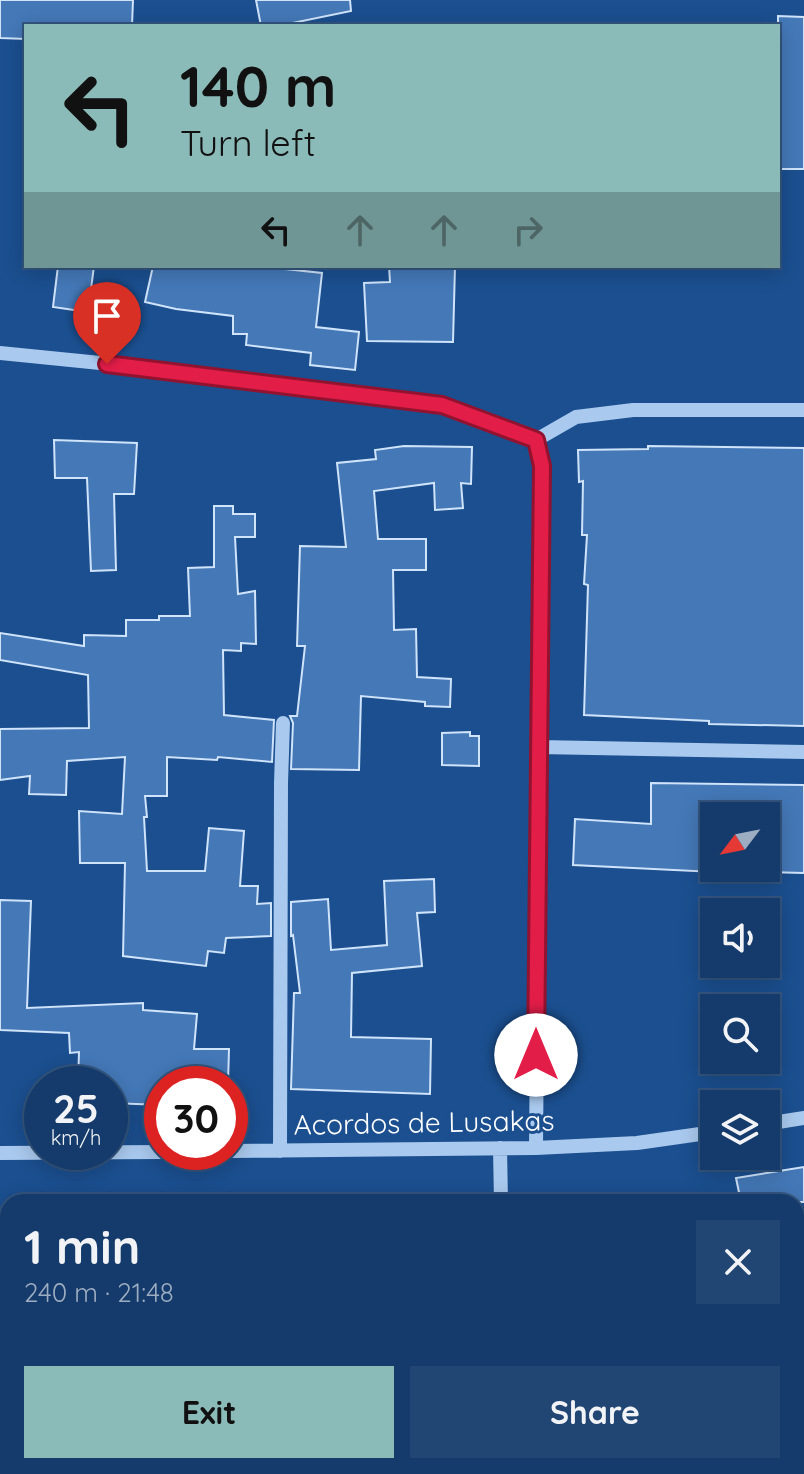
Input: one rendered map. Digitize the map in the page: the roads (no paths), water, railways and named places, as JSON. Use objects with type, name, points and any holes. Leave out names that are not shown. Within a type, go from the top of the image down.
[{"type":"street","points":[[0,353],[160,369],[442,405],[536,440]]},
{"type":"street","points":[[536,440],[576,417],[633,410],[804,410]]},
{"type":"street","points":[[536,440],[542,466],[536,1148]]},
{"type":"street","points":[[280,1151],[283,723]]},
{"type":"street","points":[[539,747],[804,752]]},
{"type":"street","points":[[780,1122],[804,1118]]},
{"type":"street","name":"Acordos de Lusakas","points":[[248,1151],[536,1148],[637,1143],[700,1134]]},
{"type":"street","points":[[500,1148],[501,1194]]},
{"type":"street","points":[[0,1153],[144,1152]]},
{"type":"street","points":[[418,1474],[483,1474]]}]
